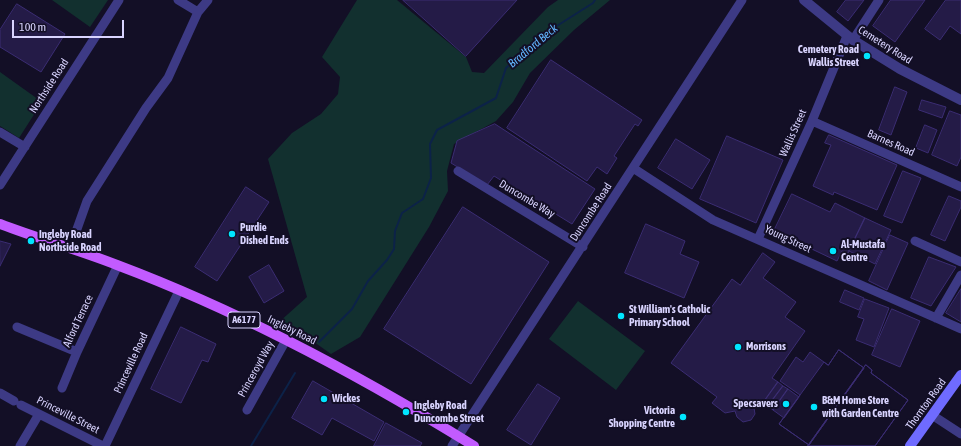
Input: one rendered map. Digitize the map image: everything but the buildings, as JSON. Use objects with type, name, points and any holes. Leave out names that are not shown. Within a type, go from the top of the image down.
[{"type":"main road","name":"Ingleby Road","points":[[0,224],[118,265],[286,340],[380,388],[474,446]]},
{"type":"main road","name":"Thornton Road","points":[[910,446],[960,378]]},
{"type":"street","name":"Northside Road","points":[[0,185],[119,0]]},
{"type":"street","points":[[178,0],[198,12]]},
{"type":"street","points":[[77,229],[87,201],[146,108],[168,78],[198,12],[208,0]]},
{"type":"street","name":"Duncombe Road","points":[[452,446],[583,247],[742,0]]},
{"type":"street","name":"Cemetery Road","points":[[804,0],[850,38],[900,69],[961,100]]},
{"type":"street","name":"Wallis Street","points":[[758,239],[850,38],[880,0]]},
{"type":"street","name":"Barnes Road","points":[[812,121],[961,187]]},
{"type":"street","points":[[0,132],[25,147]]},
{"type":"street","name":"Young Street","points":[[633,168],[713,220],[961,329]]},
{"type":"street","name":"Duncombe Way","points":[[458,171],[583,247]]},
{"type":"street","points":[[915,241],[961,262]]},
{"type":"street","name":"Alford Terrace","points":[[62,388],[77,352],[118,265]]},
{"type":"street","points":[[936,318],[961,275]]},
{"type":"street","name":"Princeville Road","points":[[104,446],[179,291]]},
{"type":"street","points":[[17,327],[77,352]]},
{"type":"street","name":"Princeroyd Way","points":[[247,410],[286,340]]},
{"type":"street","name":"Princeville Street","points":[[0,393],[104,446]]},
{"type":"street","points":[[20,446],[39,414]]},
{"type":"street","points":[[932,415],[961,434]]},
{"type":"green space","points":[[52,0],[108,0],[90,27]]},
{"type":"green space","points":[[357,0],[397,0],[466,57],[472,72],[484,73],[548,7],[558,0],[610,0],[574,30],[530,73],[513,102],[496,121],[454,144],[447,171],[448,191],[429,227],[360,337],[331,354],[307,337],[278,323],[307,297],[268,159],[292,133],[321,114],[338,94],[340,77],[322,57]]},
{"type":"green space","points":[[0,72],[42,102],[19,138],[0,126]]},
{"type":"green space","points":[[578,301],[645,351],[616,390],[549,339]]},
{"type":"waterway","name":"Bradford Beck","points":[[319,342],[352,309],[368,281],[387,260],[394,249],[395,231],[402,213],[423,199],[431,178],[430,144],[437,130],[496,98],[506,68],[541,36],[593,3],[595,0]]},
{"type":"waterway","name":"Bradford Beck","points":[[251,446],[295,373]]},
{"type":"place","name":"Cemetery Road Wallis Street","points":[[867,56]]},
{"type":"place","name":"Purdie Dished Ends","points":[[232,234]]},
{"type":"place","name":"Ingleby Road Northside Road","points":[[31,241]]},
{"type":"place","name":"Al-Mustafa Centre","points":[[833,251]]},
{"type":"place","name":"St William's Catholic Primary School","points":[[621,316]]},
{"type":"place","name":"Morrisons","points":[[738,347]]},
{"type":"place","name":"Wickes","points":[[324,399]]},
{"type":"place","name":"Specsavers","points":[[786,404]]},
{"type":"place","name":"B&M Home Store with Garden Centre","points":[[814,407]]},
{"type":"place","name":"Ingleby Road Duncombe Street","points":[[406,412]]},
{"type":"place","name":"Victoria Shopping Centre","points":[[683,417]]}]
